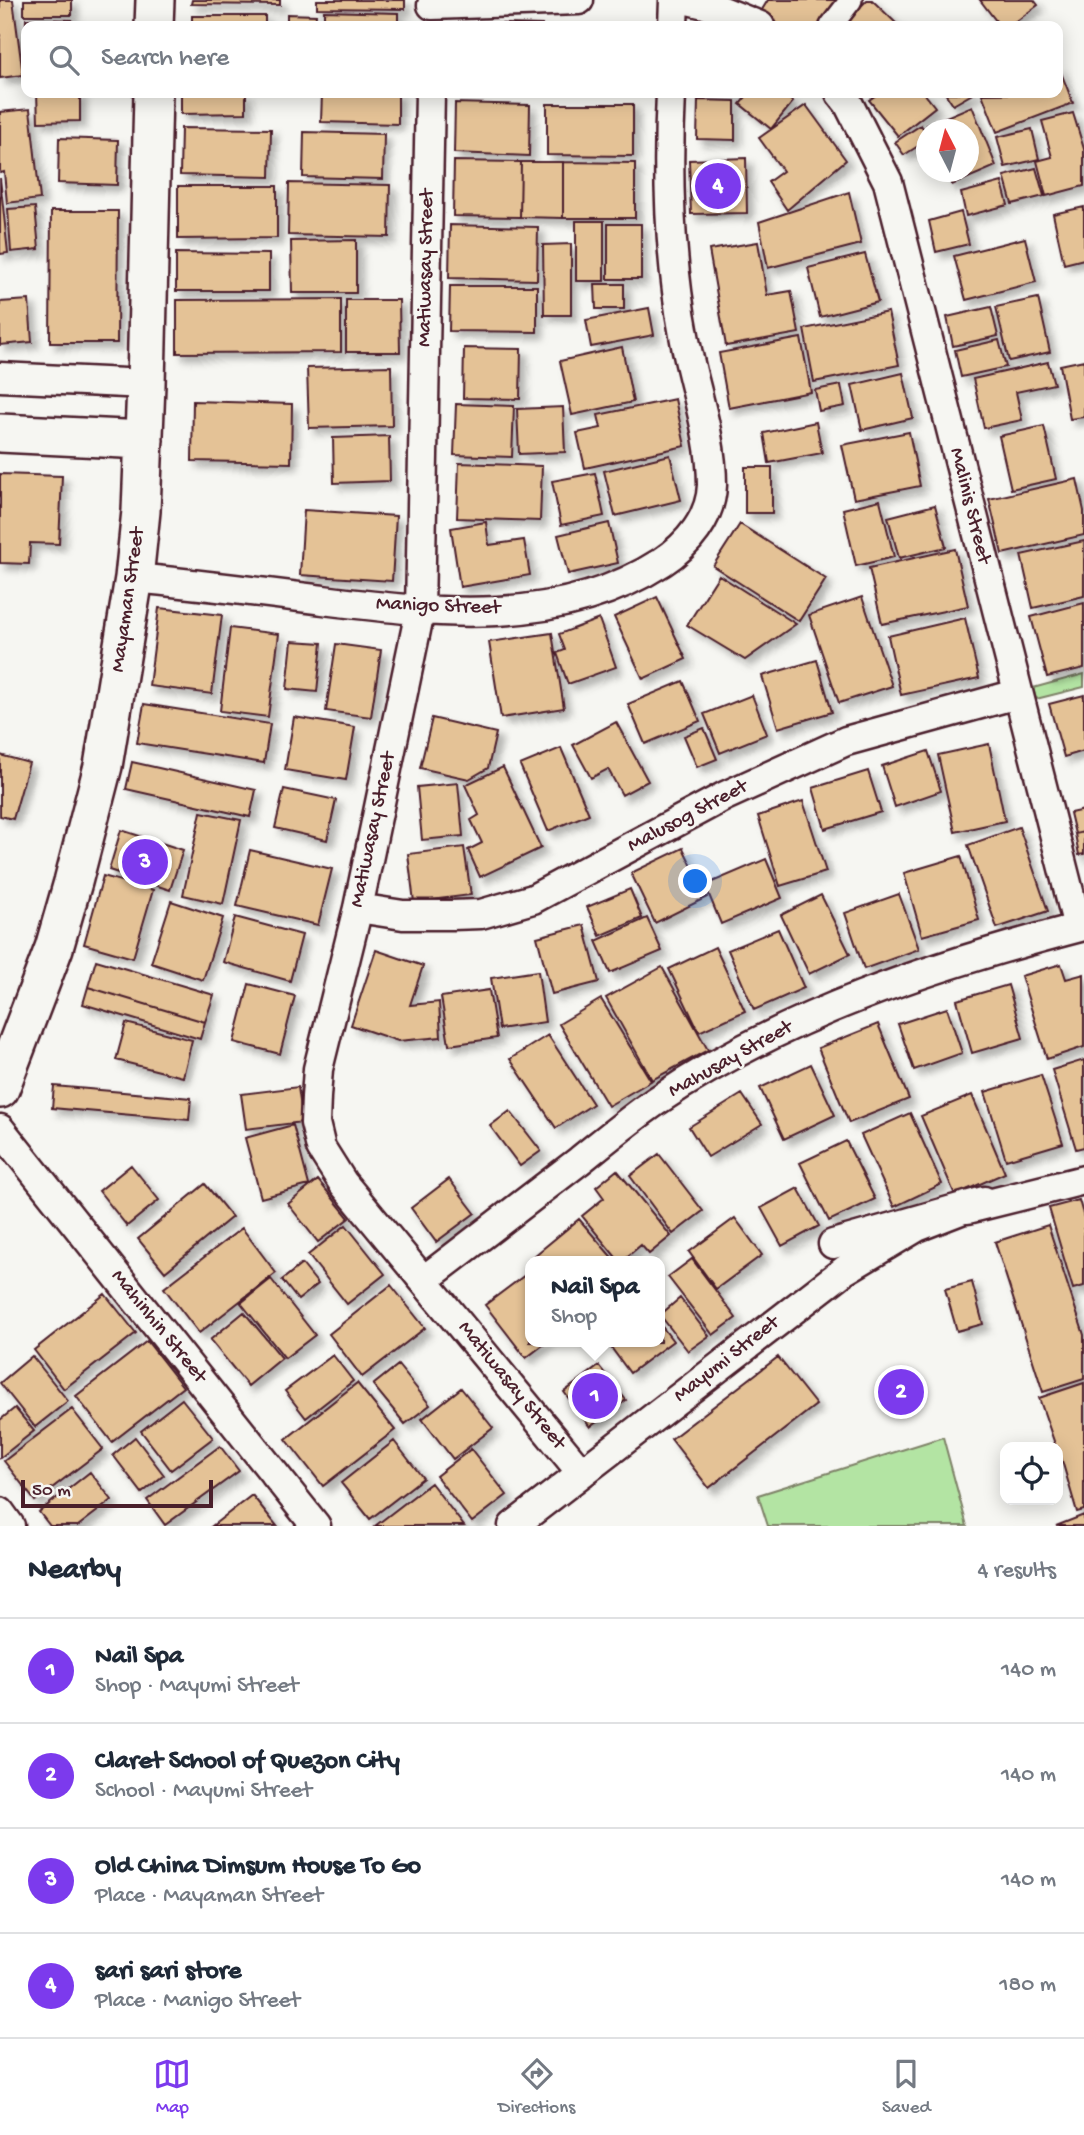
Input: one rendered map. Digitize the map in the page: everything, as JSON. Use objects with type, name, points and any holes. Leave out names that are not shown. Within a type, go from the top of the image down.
[{"type":"street","points":[[154,21],[155,0]]},
{"type":"street","points":[[432,10],[579,0]]},
{"type":"street","points":[[673,21],[674,0]]},
{"type":"street","points":[[688,0],[748,21]]},
{"type":"street","points":[[835,21],[851,0]]},
{"type":"street","name":"Mayaman Street","points":[[0,1089],[54,948],[73,883],[103,766],[134,578],[144,440],[153,98]]},
{"type":"street","name":"Matiwasay Street","points":[[430,98],[420,611],[358,908],[318,1069],[315,1123],[321,1148],[343,1184],[582,1473]]},
{"type":"street","name":"Manigo Street","points":[[134,578],[420,611],[494,613],[602,592],[642,575],[677,552],[703,522],[712,489],[711,448],[684,335],[672,241],[671,98]]},
{"type":"street","name":"Malinis Street","points":[[844,98],[888,182],[1017,694],[1081,926]]},
{"type":"street","points":[[0,377],[146,384]]},
{"type":"street","points":[[0,433],[144,440]]},
{"type":"street","name":"Malusog Street","points":[[358,908],[403,915],[481,914],[533,899],[726,796],[846,741],[1017,694]]},
{"type":"street","name":"Mahusay Street","points":[[424,1280],[654,1103],[733,1056],[804,1020],[873,991],[930,970],[1081,926]]},
{"type":"street","name":"Mahinhin Street","points":[[0,1129],[316,1526]]},
{"type":"street","name":"Mayumi Street","points":[[513,1526],[845,1270],[921,1225],[946,1216],[959,1211],[985,1201],[833,1244],[952,1213],[965,1210],[978,1207],[1084,1180]]},
{"type":"street","points":[[0,1512],[10,1526]]},
{"type":"green space","points":[[1084,674],[1084,687],[1036,699],[1033,688]]},
{"type":"green space","points":[[943,1437],[967,1526],[768,1526],[758,1495]]},
{"type":"building","points":[[0,0],[13,0],[21,75],[0,78]]},
{"type":"building","points":[[24,0],[72,0],[72,15],[24,15]]},
{"type":"building","points":[[192,0],[280,0],[280,5],[191,4]]},
{"type":"building","points":[[317,0],[405,0],[405,9],[317,8]]},
{"type":"building","points":[[768,0],[837,0],[823,21],[773,21],[760,13]]},
{"type":"building","points":[[867,0],[872,0],[894,21],[847,21]]},
{"type":"building","points":[[980,0],[1034,0],[1038,5],[1017,21],[996,21]]},
{"type":"building","points":[[324,11],[398,13],[398,21],[324,21]]},
{"type":"building","points":[[287,14],[316,15],[315,21],[287,21]]},
{"type":"building","points":[[192,16],[265,16],[265,21],[192,21]]},
{"type":"building","points":[[26,19],[72,20],[72,21]]},
{"type":"building","points":[[1063,78],[1073,103],[997,132],[984,98],[1063,98]]},
{"type":"building","points":[[37,98],[80,98],[80,121],[38,122]]},
{"type":"building","points":[[181,98],[246,98],[246,113],[181,114]]},
{"type":"building","points":[[322,98],[398,98],[398,124],[321,122]]},
{"type":"building","points":[[745,98],[788,98],[793,102],[771,129],[740,104]]},
{"type":"building","points":[[928,98],[935,107],[916,119],[916,122],[898,136],[869,100]]},
{"type":"building","points":[[948,98],[965,98],[953,105]]},
{"type":"building","points":[[698,100],[735,101],[735,140],[697,139]]},
{"type":"building","points":[[455,103],[530,105],[529,156],[454,153]]},
{"type":"building","points":[[547,104],[633,104],[633,156],[547,155]]},
{"type":"building","points":[[806,105],[846,160],[787,210],[768,182],[783,171],[759,138]]},
{"type":"building","points":[[972,106],[977,119],[941,119]]},
{"type":"building","points":[[30,109],[40,199],[7,203],[4,172],[0,173],[0,112]]},
{"type":"building","points":[[1073,113],[1084,149],[1084,186],[1046,196],[1037,161],[1052,157],[1042,121]]},
{"type":"building","points":[[979,124],[996,166],[979,173]]},
{"type":"building","points":[[181,128],[271,129],[270,177],[180,175]]},
{"type":"building","points":[[916,128],[916,147],[904,155],[895,142]]},
{"type":"building","points":[[1032,129],[1039,159],[1005,167],[997,137]]},
{"type":"building","points":[[304,132],[384,134],[383,179],[303,177]]},
{"type":"building","points":[[59,138],[118,140],[117,185],[58,183]]},
{"type":"building","points":[[746,158],[747,213],[691,214],[689,160]]},
{"type":"building","points":[[454,161],[521,162],[520,217],[453,216]]},
{"type":"building","points":[[521,162],[563,162],[563,218],[520,217]]},
{"type":"building","points":[[563,162],[635,163],[635,218],[563,218]]},
{"type":"building","points":[[1036,168],[1044,196],[1012,204],[1004,176]]},
{"type":"building","points":[[0,178],[8,253],[0,254]]},
{"type":"building","points":[[1002,182],[1008,205],[966,216],[961,193]]},
{"type":"building","points":[[289,183],[390,185],[389,237],[288,235]]},
{"type":"building","points":[[178,186],[277,186],[277,238],[178,239]]},
{"type":"building","points":[[849,192],[861,244],[768,268],[759,222]]},
{"type":"building","points":[[35,207],[39,249],[11,252],[8,209]]},
{"type":"building","points":[[1084,207],[1084,259],[1064,264],[1053,214]]},
{"type":"building","points":[[51,211],[118,211],[117,343],[50,343]]},
{"type":"building","points":[[961,212],[969,244],[936,252],[929,221]]},
{"type":"building","points":[[576,221],[604,221],[604,281],[576,281]]},
{"type":"building","points":[[608,224],[641,224],[641,279],[608,279]]},
{"type":"building","points":[[450,225],[538,227],[537,280],[449,278]]},
{"type":"building","points":[[1025,238],[1036,282],[966,300],[954,256]]},
{"type":"building","points":[[356,240],[356,293],[292,293],[291,241]]},
{"type":"building","points":[[758,242],[767,295],[791,291],[799,333],[726,346],[709,250]]},
{"type":"building","points":[[571,244],[571,315],[544,315],[543,245]]},
{"type":"building","points":[[176,253],[269,254],[269,291],[176,291]]},
{"type":"building","points":[[865,254],[878,302],[820,317],[808,268]]},
{"type":"building","points":[[595,284],[624,284],[624,309],[596,309]]},
{"type":"building","points":[[450,286],[537,286],[537,332],[449,331]]},
{"type":"building","points":[[1038,298],[1050,352],[1009,361],[996,307]]},
{"type":"building","points":[[341,299],[341,352],[177,353],[177,300]]},
{"type":"building","points":[[29,300],[32,342],[0,345],[0,302]]},
{"type":"building","points":[[346,300],[399,300],[400,352],[346,352]]},
{"type":"building","points":[[991,307],[998,336],[953,346],[947,317]]},
{"type":"building","points":[[649,308],[654,335],[591,347],[586,320]]},
{"type":"building","points":[[888,312],[899,365],[814,382],[804,329]]},
{"type":"building","points":[[801,338],[811,392],[729,408],[719,353]]},
{"type":"building","points":[[999,340],[1006,367],[961,377],[955,350]]},
{"type":"building","points":[[622,347],[633,402],[572,415],[560,361]]},
{"type":"building","points":[[464,348],[521,349],[520,399],[463,398]]},
{"type":"building","points":[[1084,360],[1084,417],[1070,419],[1060,365]]},
{"type":"building","points":[[1048,362],[1054,384],[1016,392],[1022,420],[984,428],[973,379]]},
{"type":"building","points":[[391,366],[392,426],[309,428],[307,368]]},
{"type":"building","points":[[903,373],[913,418],[862,430],[852,385]]},
{"type":"building","points":[[841,385],[845,406],[819,411],[815,390]]},
{"type":"building","points":[[675,399],[685,446],[585,468],[577,433],[601,428],[598,415]]},
{"type":"building","points":[[193,401],[292,404],[291,463],[192,461]]},
{"type":"building","points":[[456,404],[514,406],[512,457],[454,455]]},
{"type":"building","points":[[563,407],[565,452],[519,454],[517,409]]},
{"type":"building","points":[[816,422],[822,453],[769,463],[764,433]]},
{"type":"building","points":[[1044,426],[1056,479],[1011,489],[999,436]]},
{"type":"building","points":[[909,432],[920,486],[854,499],[842,445]]},
{"type":"building","points":[[389,436],[390,481],[334,483],[333,438]]},
{"type":"building","points":[[670,455],[681,500],[615,516],[604,471]]},
{"type":"building","points":[[459,463],[542,466],[540,521],[457,518]]},
{"type":"building","points":[[745,467],[772,467],[772,513],[745,513]]},
{"type":"building","points":[[595,473],[604,516],[561,525],[552,481]]},
{"type":"building","points":[[0,474],[62,476],[59,544],[30,543],[29,564],[0,563]]},
{"type":"building","points":[[1077,479],[1084,511],[1084,535],[1002,554],[989,499]]},
{"type":"building","points":[[880,500],[894,557],[856,566],[843,509]]},
{"type":"building","points":[[935,505],[946,547],[899,558],[888,517]]},
{"type":"building","points":[[304,510],[396,516],[392,581],[300,575]]},
{"type":"building","points":[[486,522],[489,545],[524,540],[530,575],[460,587],[451,528]]},
{"type":"building","points":[[609,523],[618,563],[568,574],[558,535]]},
{"type":"building","points":[[740,524],[826,579],[799,621],[713,566]]},
{"type":"building","points":[[1084,541],[1084,596],[1033,608],[1021,555]]},
{"type":"building","points":[[955,549],[968,606],[882,624],[869,568]]},
{"type":"building","points":[[719,575],[796,624],[745,660],[687,625]]},
{"type":"building","points":[[657,597],[686,659],[643,679],[614,617]]},
{"type":"building","points":[[862,597],[892,686],[839,703],[809,615]]},
{"type":"building","points":[[1084,603],[1084,668],[1047,677],[1031,617]]},
{"type":"building","points":[[159,608],[222,615],[212,694],[149,686]]},
{"type":"building","points":[[965,618],[979,678],[901,695],[888,636]]},
{"type":"building","points":[[599,619],[616,667],[568,684],[557,653],[565,650],[559,634]]},
{"type":"building","points":[[230,628],[279,634],[268,717],[220,711]]},
{"type":"building","points":[[552,633],[564,708],[501,718],[489,642]]},
{"type":"building","points":[[292,641],[322,643],[317,692],[287,689]]},
{"type":"building","points":[[336,644],[381,650],[371,717],[326,711]]},
{"type":"building","points":[[817,660],[832,712],[778,728],[762,676]]},
{"type":"building","points":[[683,681],[700,721],[645,744],[628,704]]},
{"type":"building","points":[[752,695],[767,734],[720,753],[704,714]]},
{"type":"building","points":[[1084,695],[1084,751],[1064,757],[1049,704]]},
{"type":"building","points":[[144,704],[270,724],[264,763],[137,743]]},
{"type":"building","points":[[294,717],[355,727],[346,780],[285,770]]},
{"type":"building","points":[[432,718],[496,733],[488,768],[469,779],[420,768]]},
{"type":"building","points":[[616,722],[648,781],[622,795],[608,769],[591,778],[573,745]]},
{"type":"building","points":[[704,728],[717,759],[697,767],[684,736]]},
{"type":"building","points":[[989,744],[1005,821],[955,832],[938,755]]},
{"type":"building","points":[[561,748],[589,814],[548,831],[520,765]]},
{"type":"building","points":[[928,751],[941,791],[895,807],[882,766]]},
{"type":"building","points":[[0,755],[29,763],[13,819],[0,816]]},
{"type":"building","points":[[132,762],[256,790],[250,817],[126,789]]},
{"type":"building","points":[[503,767],[541,848],[480,877],[468,850],[482,843],[471,820],[479,815],[465,785]]},
{"type":"building","points":[[868,771],[881,812],[825,829],[813,788]]},
{"type":"building","points":[[458,783],[463,836],[422,840],[417,787]]},
{"type":"building","points":[[284,789],[336,800],[327,840],[275,828]]},
{"type":"building","points":[[803,801],[826,872],[780,886],[758,816]]},
{"type":"building","points":[[1084,810],[1084,832],[1075,834],[1070,813]]},
{"type":"building","points":[[201,812],[241,820],[223,904],[183,895]]},
{"type":"building","points":[[1019,827],[1048,911],[997,928],[968,845]]},
{"type":"building","points":[[121,830],[183,850],[170,890],[109,870]]},
{"type":"building","points":[[1084,832],[1084,854],[1079,855],[1075,834]]},
{"type":"building","points":[[464,847],[471,895],[414,902],[408,854]]},
{"type":"building","points":[[683,848],[707,897],[655,923],[631,873]]},
{"type":"building","points":[[250,850],[332,869],[318,925],[237,906]]},
{"type":"building","points":[[961,856],[979,920],[922,936],[904,873]]},
{"type":"building","points":[[766,859],[782,898],[721,924],[705,885]]},
{"type":"building","points":[[103,876],[153,890],[133,958],[84,944]]},
{"type":"building","points":[[630,889],[642,918],[600,936],[587,907]]},
{"type":"building","points":[[899,894],[919,949],[864,969],[845,913]]},
{"type":"building","points":[[821,895],[850,954],[809,974],[781,915]]},
{"type":"building","points":[[171,901],[223,918],[203,980],[151,963]]},
{"type":"building","points":[[235,917],[302,935],[290,981],[223,962]]},
{"type":"building","points":[[647,918],[662,951],[610,973],[596,941]]},
{"type":"building","points":[[584,925],[599,982],[552,994],[537,937]]},
{"type":"building","points":[[778,929],[804,988],[754,1010],[728,950]]},
{"type":"building","points":[[715,947],[745,1011],[699,1032],[669,969]]},
{"type":"building","points":[[376,950],[423,966],[410,1005],[439,1002],[441,1037],[398,1041],[351,1025]]},
{"type":"building","points":[[96,960],[214,995],[205,1022],[88,987]]},
{"type":"building","points":[[1061,964],[1066,979],[1084,974],[1084,1047],[1047,1059],[1021,976]]},
{"type":"building","points":[[662,967],[708,1050],[652,1080],[606,998]]},
{"type":"building","points":[[538,971],[545,1022],[499,1029],[491,978]]},
{"type":"building","points":[[249,984],[295,996],[280,1054],[234,1042]]},
{"type":"building","points":[[1008,985],[1023,1038],[972,1053],[957,1000]]},
{"type":"building","points":[[88,987],[205,1022],[200,1039],[83,1004]]},
{"type":"building","points":[[489,990],[497,1038],[449,1045],[441,997]]},
{"type":"building","points":[[601,999],[651,1081],[608,1106],[559,1024]]},
{"type":"building","points":[[947,1008],[962,1053],[914,1070],[898,1024]]},
{"type":"building","points":[[126,1023],[192,1040],[183,1077],[116,1060]]},
{"type":"building","points":[[878,1024],[909,1099],[849,1123],[818,1048]]},
{"type":"building","points":[[548,1035],[593,1104],[556,1128],[510,1059]]},
{"type":"building","points":[[1084,1060],[1084,1147],[1076,1149],[1052,1070]]},
{"type":"building","points":[[811,1064],[835,1115],[784,1139],[760,1088]]},
{"type":"building","points":[[1041,1075],[1063,1143],[1006,1160],[985,1092]]},
{"type":"building","points":[[54,1086],[191,1098],[189,1120],[52,1108]]},
{"type":"building","points":[[298,1087],[303,1122],[246,1129],[241,1094]]},
{"type":"building","points":[[742,1094],[762,1124],[708,1157],[689,1127]]},
{"type":"building","points":[[972,1095],[1005,1173],[955,1195],[921,1116]]},
{"type":"building","points":[[510,1111],[541,1151],[520,1166],[490,1126]]},
{"type":"building","points":[[910,1113],[942,1184],[894,1207],[861,1135]]},
{"type":"building","points":[[293,1125],[309,1185],[261,1198],[245,1138]]},
{"type":"building","points":[[846,1141],[875,1199],[829,1221],[800,1163]]},
{"type":"building","points":[[659,1154],[703,1211],[673,1234],[630,1176]]},
{"type":"building","points":[[131,1165],[159,1200],[127,1226],[99,1191]]},
{"type":"building","points":[[617,1170],[671,1236],[649,1254],[641,1245],[628,1256],[615,1256],[582,1216],[604,1198],[596,1187]]},
{"type":"building","points":[[449,1179],[475,1213],[436,1242],[411,1208]]},
{"type":"building","points":[[318,1180],[349,1218],[318,1242],[288,1204]]},
{"type":"building","points":[[205,1184],[232,1217],[165,1272],[138,1239]]},
{"type":"building","points":[[798,1188],[819,1226],[782,1246],[761,1208]]},
{"type":"building","points":[[1079,1200],[1084,1218],[1084,1286],[1073,1289],[1049,1208]]},
{"type":"building","points":[[735,1218],[762,1255],[716,1289],[689,1252]]},
{"type":"building","points":[[579,1219],[611,1256],[534,1256]]},
{"type":"building","points":[[346,1225],[385,1274],[347,1304],[308,1255]]},
{"type":"building","points":[[1048,1225],[1084,1335],[1084,1379],[1043,1392],[995,1242]]},
{"type":"building","points":[[242,1228],[276,1273],[199,1333],[164,1288]]},
{"type":"building","points":[[692,1259],[736,1318],[713,1335],[668,1277]]},
{"type":"building","points":[[302,1264],[318,1284],[298,1300],[282,1280]]},
{"type":"building","points":[[525,1275],[525,1347],[540,1347],[526,1358],[485,1305]]},
{"type":"building","points":[[271,1279],[315,1335],[285,1358],[241,1303]]},
{"type":"building","points":[[972,1282],[983,1324],[957,1331],[945,1289]]},
{"type":"building","points":[[391,1285],[425,1328],[362,1377],[329,1334]]},
{"type":"building","points":[[105,1294],[136,1333],[64,1389],[34,1350]]},
{"type":"building","points":[[680,1298],[709,1336],[688,1351],[665,1321],[665,1311]]},
{"type":"building","points":[[244,1312],[282,1358],[248,1386],[210,1340]]},
{"type":"building","points":[[665,1331],[673,1341],[665,1347]]},
{"type":"building","points":[[147,1341],[183,1387],[112,1442],[76,1396]]},
{"type":"building","points":[[611,1347],[665,1347],[630,1373]]},
{"type":"building","points":[[333,1355],[353,1381],[306,1418],[285,1391]]},
{"type":"building","points":[[32,1356],[68,1401],[35,1427],[0,1383]]},
{"type":"building","points":[[778,1357],[816,1405],[709,1488],[671,1439]]},
{"type":"building","points":[[398,1365],[430,1405],[405,1424],[373,1385]]},
{"type":"building","points":[[599,1366],[626,1400],[590,1427],[564,1392]]},
{"type":"building","points":[[357,1383],[395,1430],[323,1486],[286,1439]]},
{"type":"building","points":[[1084,1383],[1084,1510],[1077,1512],[1063,1464],[1063,1442],[1054,1442],[1039,1398]]},
{"type":"building","points":[[461,1388],[493,1428],[453,1459],[422,1419]]},
{"type":"building","points":[[182,1399],[213,1438],[171,1470],[141,1431]]},
{"type":"building","points":[[15,1408],[34,1431],[0,1458],[0,1420]]},
{"type":"building","points":[[72,1409],[103,1449],[35,1501],[4,1461]]},
{"type":"building","points":[[135,1437],[164,1475],[142,1493],[113,1455]]},
{"type":"building","points":[[394,1441],[423,1478],[370,1519],[341,1483]]},
{"type":"building","points":[[220,1446],[239,1471],[165,1525],[147,1500]]},
{"type":"building","points":[[471,1449],[507,1495],[472,1522],[436,1476]]},
{"type":"building","points":[[90,1472],[112,1500],[78,1526],[50,1526],[39,1512]]},
{"type":"building","points":[[431,1483],[464,1526],[375,1526]]},
{"type":"building","points":[[252,1495],[277,1526],[212,1526]]},
{"type":"building","points":[[1084,1515],[1084,1526],[1056,1526]]},
{"type":"place","name":"sari sari store","points":[[718,186]]},
{"type":"place","name":"Old China Dimsum House To Go","points":[[145,862]]},
{"type":"place","name":"Claret School of Quezon City","points":[[901,1392]]},
{"type":"place","name":"Nail Spa","points":[[595,1396]]}]
